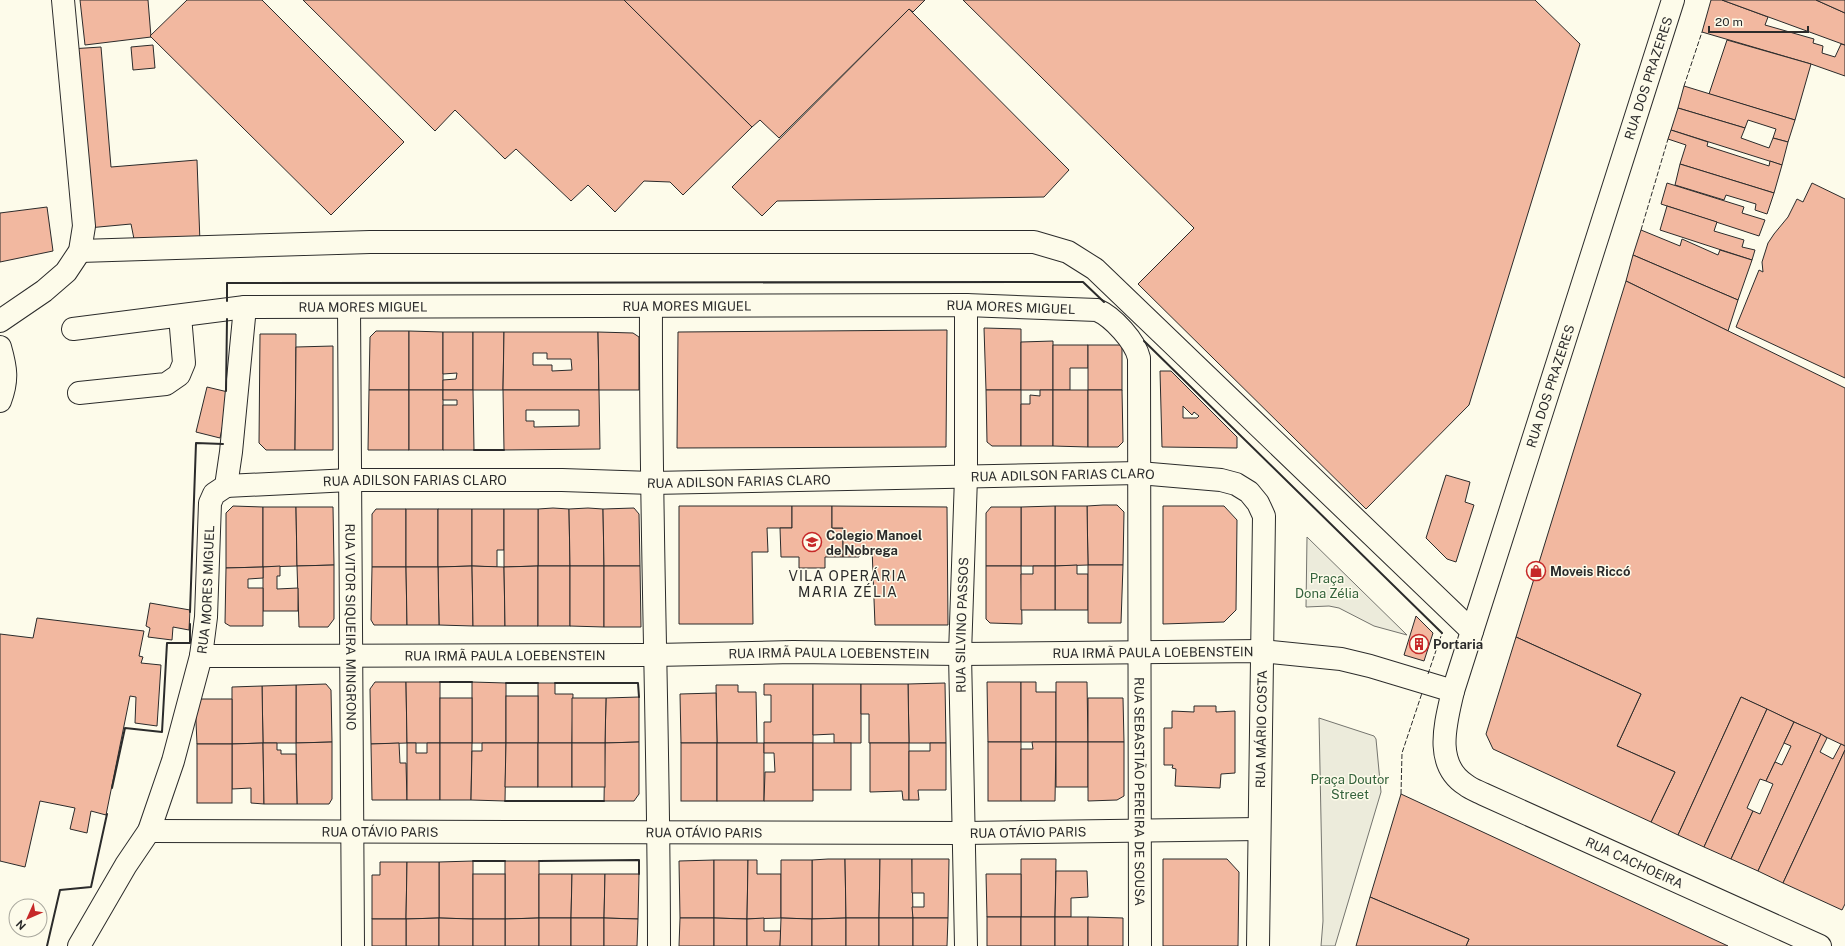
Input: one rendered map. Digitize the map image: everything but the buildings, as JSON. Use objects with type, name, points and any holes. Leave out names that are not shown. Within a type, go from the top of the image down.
[{"type":"street","points":[[0,321],[44,291],[66,272],[80,252],[84,226],[63,0]]},
{"type":"street","name":"RUA DOS PRAZERES","points":[[1454,774],[1445,755],[1444,732],[1453,691],[1673,0]]},
{"type":"street","points":[[80,252],[370,242],[1034,242],[1068,252],[1095,268],[1472,631]]},
{"type":"street","name":"RUA MORES MIGUEL","points":[[74,329],[245,308],[966,305],[1097,310],[1103,312],[1122,330],[1138,350]]},
{"type":"street","name":"RUA SILVINO PASSOS","points":[[966,305],[966,477],[960,654],[966,946]]},
{"type":"street","points":[[651,306],[652,483],[659,831],[659,946]]},
{"type":"street","name":"RUA VITOR SIQUEIRA MINGRONO","points":[[349,307],[353,946]]},
{"type":"street","points":[[226,486],[231,452],[245,308]]},
{"type":"street","points":[[80,393],[166,384],[179,375],[184,363],[180,316]]},
{"type":"street","points":[[0,347],[6,366],[6,387],[0,401]]},
{"type":"street","name":"RUA SEBASTIÃO PEREIRA DE SOUSA","points":[[1138,350],[1140,946]]},
{"type":"street","name":"RUA ADILSON FARIAS CLARO","points":[[226,486],[350,480],[562,480],[652,483],[1139,473],[1221,480],[1236,484],[1249,492]]},
{"type":"street","name":"RUA MORES MIGUEL","points":[[79,946],[126,865],[149,831],[174,761],[201,656],[206,617],[210,503],[214,494],[226,486]]},
{"type":"street","name":"RUA MÁRIO COSTA","points":[[1249,492],[1258,503],[1264,516],[1258,946]]},
{"type":"street","name":"RUA IRMÃ PAULA LOEBENSTEIN","points":[[201,656],[793,652],[960,654],[1261,651],[1341,659],[1370,666],[1453,691]]},
{"type":"street","name":"RUA CACHOEIRA","points":[[1454,774],[1465,785],[1483,794],[1820,946]]},
{"type":"street","name":"RUA OTÁVIO PARIS","points":[[149,831],[659,831],[964,833],[1260,829]]},
{"type":"green space","name":"Praça Dona Zélia","points":[[1307,537],[1407,635],[1374,626],[1339,608],[1329,606],[1306,607]]},
{"type":"green space","name":"Praça Doutor Street","points":[[1319,718],[1374,736],[1376,739],[1381,792],[1335,946],[1321,946],[1323,921]]},
{"type":"fence","points":[[1684,86],[1702,32]]},
{"type":"fence","points":[[1641,230],[1668,139]]},
{"type":"fence","points":[[1428,674],[1442,633]]},
{"type":"fence","points":[[1401,794],[1402,753],[1422,693]]},
{"type":"wall","points":[[227,301],[227,283],[1083,282],[1104,302]]},
{"type":"wall","points":[[226,391],[227,319]]},
{"type":"wall","points":[[1144,341],[1442,633]]},
{"type":"wall","points":[[190,612],[196,443],[223,444]]},
{"type":"wall","points":[[474,450],[504,450]]},
{"type":"wall","points":[[112,788],[125,728],[162,732],[167,643],[190,643],[190,624]]},
{"type":"wall","points":[[440,682],[472,682]]},
{"type":"wall","points":[[506,683],[538,683]]},
{"type":"wall","points":[[555,683],[638,683],[639,697]]},
{"type":"wall","points":[[505,801],[604,801]]},
{"type":"wall","points":[[47,946],[60,890],[91,887],[107,814]]},
{"type":"wall","points":[[539,861],[639,860],[639,874]]},
{"type":"wall","points":[[473,861],[505,861]]},
{"type":"place","name":"Colegio Manoel de Nobrega","points":[[812,542]]},
{"type":"place","name":"Moveis Riccó","points":[[1536,571]]},
{"type":"place","name":"Portaria","points":[[1419,644]]},
{"type":"district","name":"VILA OPERÁRIA MARIA ZÉLIA","points":[[848,584]]}]
